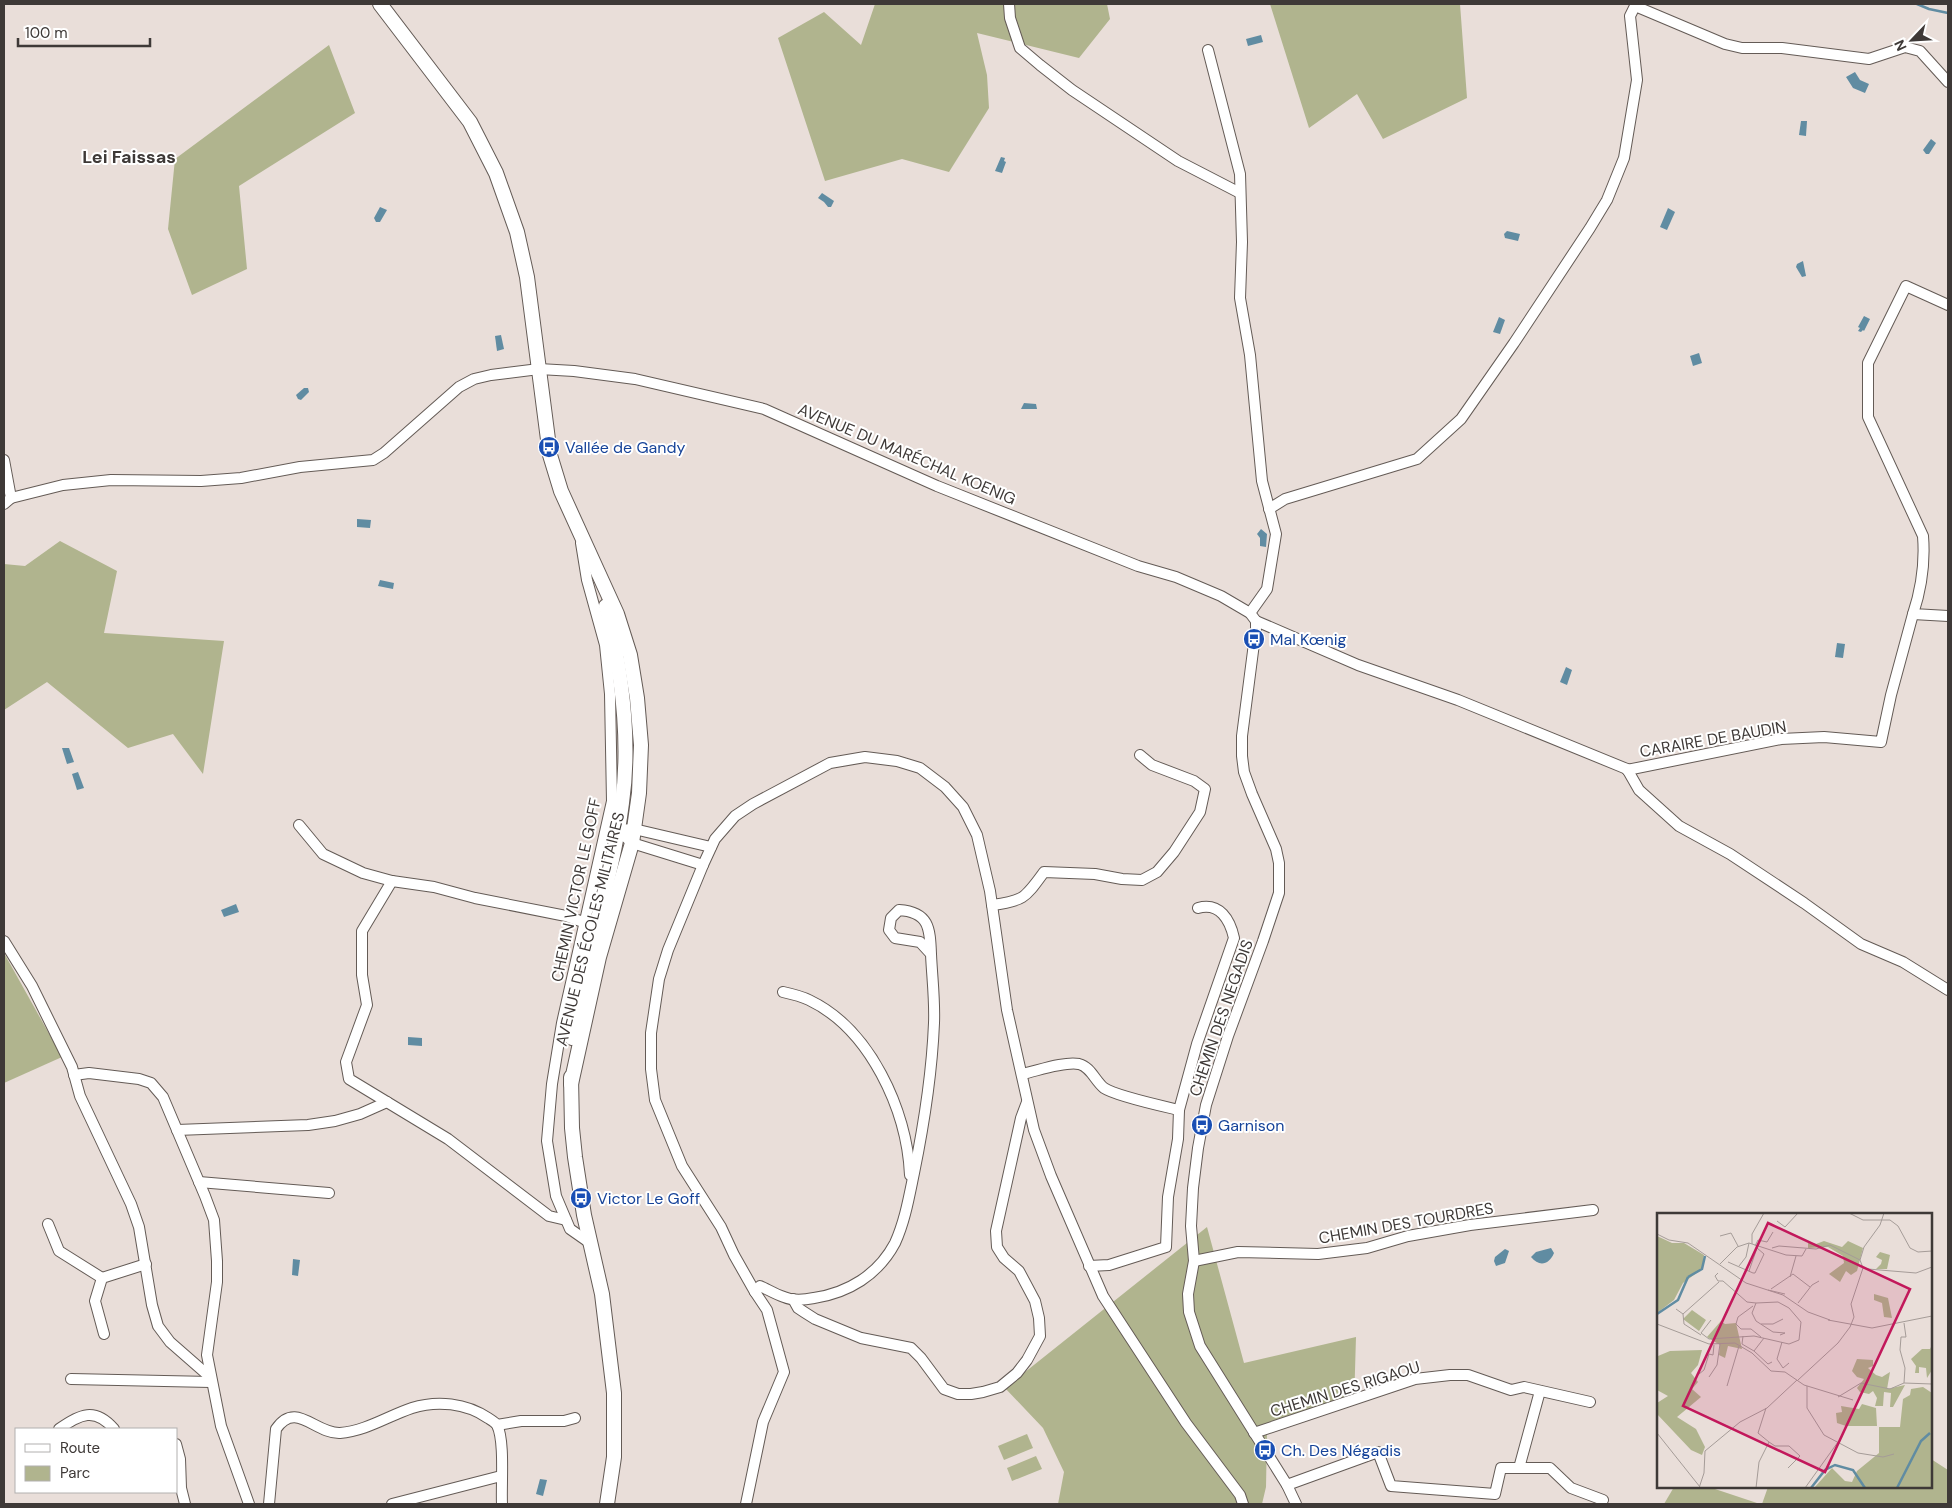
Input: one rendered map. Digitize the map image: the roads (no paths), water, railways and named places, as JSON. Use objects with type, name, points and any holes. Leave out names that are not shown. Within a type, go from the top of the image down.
[{"type":"street","name":"AVENUE DES ÉCOLES MILITAIRES","points":[[380,4],[470,122],[496,173],[518,232],[528,277],[535,346],[550,455],[561,491],[617,614],[630,655],[637,698],[641,746],[639,793],[632,843],[599,957],[571,1084]]},
{"type":"street","points":[[1010,4],[1010,18],[1020,48],[1040,65],[1072,90],[1178,162],[1240,193]]},
{"type":"street","points":[[1269,509],[1285,499],[1417,458],[1461,419],[1514,343],[1607,200],[1624,158],[1637,80],[1630,16],[1636,5],[1725,44],[1742,48],[1782,48],[1869,59],[1905,46],[1920,51],[1948,82]]},
{"type":"street","points":[[1208,50],[1240,174],[1242,242],[1240,298],[1250,355],[1262,481],[1276,534],[1267,589],[1253,617]]},
{"type":"street","points":[[1948,305],[1906,286],[1868,363],[1868,416],[1923,536],[1924,547],[1918,599],[1913,614],[1948,616]]},
{"type":"street","name":"AVENUE DU MARÉCHAL KOENIG","points":[[7,501],[63,486],[102,481],[201,481],[242,478],[300,467],[373,460],[384,453],[459,387],[474,379],[491,374],[539,369],[574,371],[635,379],[764,410],[937,486],[1138,566],[1185,581],[1221,596],[1253,617],[1358,665],[1537,731],[1627,770]]},
{"type":"street","points":[[4,460],[7,501]]},
{"type":"street","name":"CHEMIN VICTOR LE GOFF","points":[[578,529],[588,580],[605,645],[610,694],[612,801],[562,1023],[552,1084],[547,1141],[556,1196],[566,1220],[570,1229],[590,1244]]},
{"type":"street","name":"AVENUE DES ÉCOLES MILITAIRES","points":[[600,578],[618,666],[625,753],[623,801],[600,912],[576,1008],[571,1051],[571,1084],[574,1157],[590,1244],[602,1294],[614,1393],[614,1456],[608,1504]]},
{"type":"street","name":"CARAIRE DE BAUDIN","points":[[1627,770],[1781,739],[1824,737],[1881,742],[1891,695],[1913,614]]},
{"type":"street","name":"CHEMIN DES NEGADIS","points":[[1253,617],[1242,736],[1242,756],[1244,772],[1252,794],[1276,849],[1279,863],[1278,893],[1263,942],[1228,1036],[1206,1105],[1193,1188],[1191,1226],[1194,1261],[1188,1294],[1189,1312],[1194,1330],[1208,1362],[1287,1486],[1296,1504]]},
{"type":"street","points":[[992,905],[1014,902],[1028,895],[1044,872],[1095,874],[1122,879],[1142,880],[1157,872],[1174,852],[1200,812],[1205,789],[1194,781],[1152,766],[1140,755]]},
{"type":"street","points":[[746,1504],[763,1422],[784,1372],[767,1310],[734,1255],[721,1227],[682,1166],[655,1100],[652,1076],[651,1033],[659,979],[670,942],[711,847],[735,816],[753,804],[830,763],[865,757],[897,761],[920,768],[945,787],[963,807],[977,835],[984,861],[1007,1010],[1034,1130],[1042,1152],[1103,1296],[1150,1371],[1186,1424],[1240,1496],[1243,1504]]},
{"type":"street","points":[[1627,770],[1640,790],[1679,826],[1730,854],[1804,903],[1861,944],[1903,962],[1948,990]]},
{"type":"street","points":[[299,825],[323,854],[363,873],[392,881],[434,887],[475,898],[566,916],[586,923]]},
{"type":"street","points":[[618,830],[634,829],[711,847]]},
{"type":"street","points":[[618,830],[632,843],[703,865]]},
{"type":"street","points":[[392,881],[362,931],[362,975],[367,1004],[346,1062],[349,1079],[448,1140],[549,1216],[566,1220]]},
{"type":"street","points":[[1089,1266],[1109,1265],[1166,1247],[1168,1197],[1178,1139],[1179,1110],[1197,1044],[1234,938],[1232,925],[1222,911],[1206,906],[1198,908]]},
{"type":"street","points":[[755,1292],[760,1286],[784,1298],[802,1300],[830,1296],[854,1286],[866,1278],[885,1259],[895,1243],[905,1216],[911,1189],[930,1082],[934,1022],[931,954],[929,930],[924,918],[912,911],[899,910],[891,918],[889,930],[895,938],[920,942],[931,954]]},
{"type":"street","points":[[4,941],[32,986],[72,1067],[80,1096],[131,1204],[139,1228],[152,1305],[158,1326],[170,1342],[211,1380]]},
{"type":"street","points":[[783,992],[808,999],[826,1009],[847,1028],[871,1056],[896,1105],[909,1162],[911,1189]]},
{"type":"street","points":[[1022,1074],[1070,1063],[1081,1064],[1092,1073],[1104,1088],[1179,1110]]},
{"type":"street","points":[[74,1075],[114,1076],[139,1079],[150,1083],[163,1097],[200,1182],[214,1220],[217,1261],[217,1282],[207,1355],[221,1426],[250,1504]]},
{"type":"street","points":[[793,1299],[804,1312],[843,1332],[911,1348],[921,1358],[944,1390],[958,1394],[983,1392],[1000,1387],[1017,1373],[1027,1360],[1040,1336],[1039,1318],[1035,1301],[1019,1271],[1004,1258],[997,1247],[996,1231],[1021,1118],[1027,1101]]},
{"type":"street","points":[[177,1130],[308,1125],[335,1121],[360,1114],[387,1102]]},
{"type":"street","points":[[200,1182],[329,1193]]},
{"type":"street","name":"CHEMIN DES TOURDRES","points":[[1194,1261],[1238,1252],[1288,1255],[1318,1254],[1367,1248],[1408,1236],[1470,1224],[1593,1210]]},
{"type":"street","points":[[48,1224],[59,1251],[102,1278],[146,1264]]},
{"type":"street","points":[[102,1278],[95,1301],[104,1334]]},
{"type":"street","name":"CHEMIN DES RIGAOU","points":[[1254,1433],[1415,1379],[1450,1375],[1468,1375],[1511,1390],[1524,1387],[1590,1402]]},
{"type":"street","points":[[71,1379],[211,1380]]},
{"type":"street","points":[[1519,1468],[1540,1391]]},
{"type":"street","points":[[269,1504],[276,1429],[281,1422],[291,1417],[304,1419],[327,1432],[339,1433],[358,1430],[412,1408],[438,1403],[461,1405],[479,1412],[497,1425],[501,1439],[502,1504]]},
{"type":"street","points":[[60,1428],[73,1419],[84,1415],[95,1415],[105,1419],[113,1428]]},
{"type":"street","points":[[497,1425],[521,1421],[564,1421],[575,1418]]},
{"type":"street","points":[[178,1452],[181,1488],[185,1504]]},
{"type":"street","points":[[1287,1486],[1378,1452],[1391,1486],[1495,1494],[1501,1468],[1550,1468],[1571,1488],[1603,1500]]},
{"type":"street","points":[[392,1504],[501,1476]]},
{"type":"water","points":[[1261,35],[1263,42],[1248,46],[1246,39]]},
{"type":"water","points":[[1855,72],[1860,80],[1869,84],[1865,93],[1853,88],[1846,77]]},
{"type":"water","points":[[1801,121],[1807,121],[1806,136],[1799,135]]},
{"type":"water","points":[[1931,139],[1936,143],[1929,154],[1926,154],[1923,150]]},
{"type":"water","points":[[1001,157],[1005,158],[1004,161],[1006,162],[1002,173],[995,171]]},
{"type":"water","points":[[822,193],[834,201],[831,207],[828,207],[818,198]]},
{"type":"water","points":[[380,207],[387,210],[380,222],[376,222],[374,218]]},
{"type":"water","points":[[1668,208],[1675,212],[1667,230],[1660,227]]},
{"type":"water","points":[[1507,231],[1520,234],[1518,241],[1505,238],[1504,234]]},
{"type":"water","points":[[1803,261],[1806,276],[1802,277],[1796,267],[1797,264]]},
{"type":"water","points":[[1864,316],[1870,319],[1864,331],[1861,332],[1858,331],[1860,328],[1858,327]]},
{"type":"water","points":[[1499,317],[1505,320],[1500,334],[1493,332]]},
{"type":"water","points":[[501,335],[504,349],[497,351],[495,336]]},
{"type":"water","points":[[1699,353],[1702,363],[1693,366],[1690,356]]},
{"type":"water","points":[[304,388],[308,388],[309,392],[301,400],[298,399],[296,395]]},
{"type":"water","points":[[1024,403],[1036,404],[1037,409],[1021,409]]},
{"type":"water","points":[[357,519],[371,520],[370,528],[357,527]]},
{"type":"water","points":[[1261,529],[1267,534],[1266,547],[1260,546],[1260,538],[1257,534]]},
{"type":"water","points":[[380,580],[394,583],[393,589],[378,586]]},
{"type":"water","points":[[1837,643],[1845,644],[1843,658],[1835,657]]},
{"type":"water","points":[[1566,667],[1572,670],[1567,685],[1560,682]]},
{"type":"water","points":[[62,748],[69,748],[74,762],[67,764]]},
{"type":"water","points":[[78,772],[84,788],[77,790],[72,774]]},
{"type":"water","points":[[236,904],[239,912],[224,917],[221,910]]},
{"type":"water","points":[[408,1037],[422,1038],[422,1046],[408,1045]]},
{"type":"water","points":[[1551,1248],[1554,1253],[1547,1262],[1540,1263],[1531,1257],[1536,1252]]},
{"type":"water","points":[[1505,1249],[1509,1251],[1505,1263],[1496,1266],[1495,1257]]},
{"type":"water","points":[[293,1259],[300,1260],[298,1276],[292,1275]]},
{"type":"water","points":[[540,1479],[547,1480],[543,1496],[536,1494]]},
{"type":"waterway","points":[[1917,4],[1948,13]]},
{"type":"place","name":"Vallée de Gandy","points":[[549,447]]},
{"type":"place","name":"Mal Kœnig","points":[[1254,639]]},
{"type":"place","name":"Garnison","points":[[1202,1125]]},
{"type":"place","name":"Victor Le Goff","points":[[581,1198]]},
{"type":"place","name":"Ch. Des Négadis","points":[[1265,1450]]},
{"type":"district","name":"Lei Faissas","points":[[129,157]]}]
